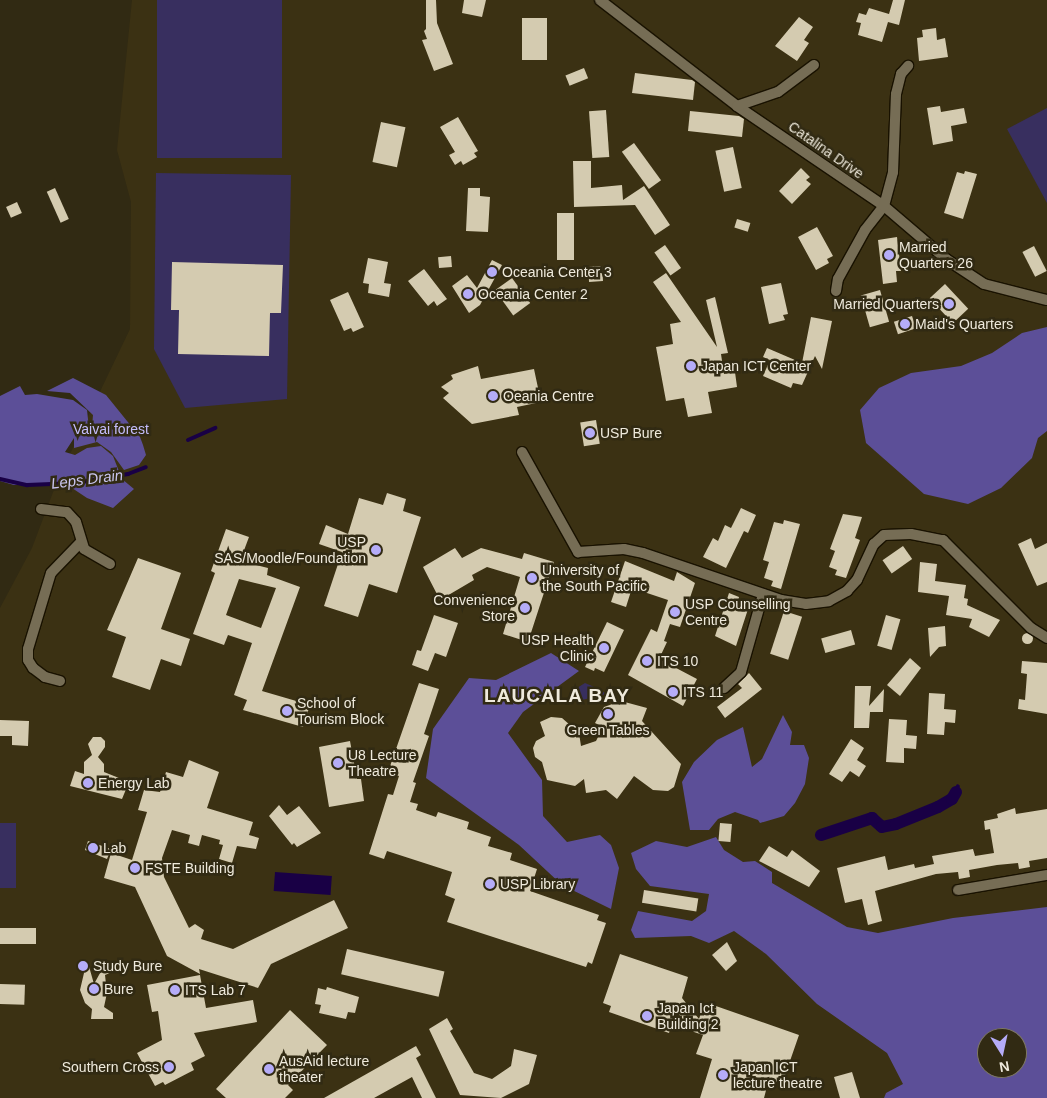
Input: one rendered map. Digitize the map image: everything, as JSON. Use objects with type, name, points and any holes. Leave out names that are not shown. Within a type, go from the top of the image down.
[{"type":"street","name":"Catalina Drive","points":[[600,0],[737,106],[884,206],[938,254],[984,284],[1047,300]]},
{"type":"street","points":[[737,106],[778,92],[814,65]]},
{"type":"street","points":[[836,291],[838,279],[865,230],[884,206],[893,172],[896,94],[902,74],[908,66]]},
{"type":"street","points":[[522,452],[578,552],[624,549],[644,553],[763,594],[806,604],[829,601],[847,591],[857,580],[874,544],[884,535],[911,534],[942,540],[1031,628],[1047,638]]},
{"type":"street","points":[[41,508],[67,512],[76,522],[80,543],[84,549],[110,564]]},
{"type":"street","points":[[60,681],[45,677],[33,668],[28,660],[28,650],[51,574],[80,543]]},
{"type":"street","points":[[724,688],[741,672],[763,594]]},
{"type":"street","points":[[958,890],[1047,875]]},
{"type":"shaded area","name":"University of the South Pacific","points":[[132,0],[1047,0],[1047,1098],[0,1098],[0,608],[32,548],[58,479],[130,329],[131,202],[117,150]]},
{"type":"shaded area","points":[[157,0],[282,0],[282,158],[157,158]]},
{"type":"shaded area","points":[[1047,108],[1047,203],[1007,129]]},
{"type":"shaded area","points":[[156,173],[291,175],[287,399],[185,408],[154,349]]},
{"type":"shaded area","points":[[585,683],[607,694],[582,700],[572,691]]},
{"type":"shaded area","points":[[0,823],[16,823],[16,888],[0,888]]},
{"type":"shaded area","points":[[275,872],[332,876],[331,895],[274,891]]},
{"type":"green space","points":[[1047,327],[1047,431],[1038,438],[1032,458],[1001,488],[968,504],[924,494],[866,443],[860,410],[879,388],[911,373],[961,366],[992,353],[1022,333]]},
{"type":"green space","name":"Vaivai forest","points":[[73,378],[106,395],[140,437],[143,445],[146,455],[139,465],[124,470],[111,452],[97,442],[74,448],[74,438],[65,452],[75,455],[87,448],[101,446],[113,456],[122,479],[134,489],[113,508],[87,498],[63,482],[14,485],[0,481],[0,396],[20,386],[25,395],[37,394],[73,400],[87,410],[89,428],[76,436],[92,427],[93,415],[70,393],[47,391]]},
{"type":"green space","points":[[551,653],[579,671],[523,712],[508,733],[542,780],[543,816],[567,842],[600,835],[611,845],[619,868],[611,909],[562,885],[519,845],[426,778],[433,729],[469,678],[496,680]]},
{"type":"green space","points":[[783,715],[792,732],[790,745],[804,745],[809,758],[805,784],[795,803],[784,816],[760,823],[758,820],[735,812],[718,819],[709,830],[690,830],[682,782],[694,762],[717,740],[743,727],[752,767],[762,759]]},
{"type":"green space","points":[[716,837],[724,850],[743,862],[755,861],[772,872],[772,883],[847,927],[878,933],[953,918],[1047,907],[1047,1098],[884,1098],[886,1093],[903,1084],[887,1053],[817,1004],[766,954],[734,931],[709,943],[691,936],[635,938],[631,930],[638,911],[692,921],[706,911],[709,894],[650,886],[636,869],[631,853],[656,841],[687,847]]},
{"type":"building","points":[[426,0],[436,0],[437,23],[453,64],[434,71],[422,40],[427,39],[424,31],[426,29]]},
{"type":"building","points":[[464,0],[486,0],[482,17],[462,13]]},
{"type":"building","points":[[893,0],[905,0],[899,25],[888,22],[882,42],[858,35],[861,23],[856,22],[859,13],[866,15],[869,8],[889,14]]},
{"type":"building","points":[[799,17],[813,27],[804,40],[809,43],[797,61],[775,46]]},
{"type":"building","points":[[522,18],[547,18],[547,60],[522,60]]},
{"type":"building","points":[[936,28],[937,40],[945,38],[948,57],[919,61],[917,38],[923,37],[922,30]]},
{"type":"building","points":[[584,68],[588,78],[570,86],[565,75]]},
{"type":"building","points":[[635,73],[692,80],[695,82],[693,100],[632,93]]},
{"type":"building","points":[[940,106],[941,112],[964,108],[967,123],[951,126],[953,141],[933,145],[927,108]]},
{"type":"building","points":[[606,110],[609,157],[592,158],[589,111]]},
{"type":"building","points":[[690,111],[739,116],[744,119],[742,137],[688,131]]},
{"type":"building","points":[[458,117],[478,151],[474,153],[477,157],[463,165],[461,161],[455,165],[449,155],[455,152],[440,127]]},
{"type":"building","points":[[381,122],[405,127],[397,167],[372,162]]},
{"type":"building","points":[[634,143],[661,180],[649,189],[622,152]]},
{"type":"building","points":[[733,147],[742,188],[724,192],[715,151]]},
{"type":"building","points":[[573,161],[591,161],[591,188],[622,185],[623,200],[644,186],[670,225],[655,235],[635,205],[574,207]]},
{"type":"building","points":[[801,168],[810,177],[806,180],[811,184],[792,204],[779,191]]},
{"type":"building","points":[[965,171],[977,174],[963,219],[944,213],[957,172],[964,174]]},
{"type":"building","points":[[55,188],[69,219],[61,223],[47,192]]},
{"type":"building","points":[[468,188],[480,188],[480,196],[490,197],[488,232],[466,231]]},
{"type":"building","points":[[17,202],[22,213],[11,218],[6,207]]},
{"type":"building","points":[[557,213],[574,213],[574,260],[557,260]]},
{"type":"building","points":[[737,219],[750,223],[748,232],[734,228]]},
{"type":"building","points":[[817,227],[833,256],[827,259],[829,263],[816,270],[798,237]]},
{"type":"building","name":"Married Quarters 26","points":[[897,237],[901,271],[896,271],[897,282],[883,284],[878,240]]},
{"type":"building","points":[[665,245],[681,268],[670,275],[654,252]]},
{"type":"building","points":[[1034,246],[1047,271],[1035,277],[1022,252]]},
{"type":"building","points":[[451,256],[452,267],[439,268],[438,257]]},
{"type":"building","points":[[368,258],[388,262],[384,283],[391,284],[389,297],[368,293],[369,284],[363,283]]},
{"type":"building","name":"Oceania Center 2","points":[[492,260],[502,265],[480,305],[469,313],[452,286],[467,275],[477,288]]},
{"type":"building","points":[[172,262],[283,265],[281,313],[270,313],[269,356],[178,354],[179,310],[171,310]]},
{"type":"building","points":[[602,266],[603,281],[589,282],[588,267]]},
{"type":"building","points":[[424,269],[447,299],[437,306],[434,301],[428,306],[408,281]]},
{"type":"building","name":"Japan ICT Center","points":[[666,273],[717,347],[706,300],[715,297],[728,353],[721,354],[724,374],[735,372],[737,387],[708,392],[712,413],[688,417],[684,398],[666,401],[656,347],[673,344],[670,324],[681,322],[653,282]]},
{"type":"building","points":[[512,278],[530,303],[513,315],[495,290]]},
{"type":"building","points":[[781,283],[788,314],[783,315],[785,320],[769,324],[761,287]]},
{"type":"building","name":"Married Quarters","points":[[945,284],[968,309],[953,323],[930,298]]},
{"type":"building","name":"Married Quarters","points":[[880,290],[889,322],[870,327],[861,296]]},
{"type":"building","points":[[348,292],[364,327],[353,332],[351,328],[344,331],[330,300]]},
{"type":"building","name":"Maid's Quarters","points":[[912,316],[916,328],[898,334],[894,322]]},
{"type":"building","points":[[811,317],[832,321],[822,369],[815,356],[802,385],[793,383],[791,388],[763,376],[770,360],[763,357],[767,348],[802,363]]},
{"type":"building","name":"Oeania Centre","points":[[478,366],[481,379],[534,369],[541,402],[517,407],[519,415],[472,424],[443,398],[449,393],[441,387],[453,379],[451,375]]},
{"type":"building","name":"USP Bure","points":[[596,420],[600,444],[584,446],[580,423]]},
{"type":"building","name":"USP SAS/Moodle/Foundation","points":[[387,493],[406,499],[403,511],[421,517],[397,593],[369,584],[358,617],[324,606],[342,552],[319,544],[326,525],[348,534],[359,498],[383,505]]},
{"type":"building","points":[[741,508],[756,515],[748,533],[744,531],[726,568],[703,557],[713,538],[718,541],[725,525],[731,528]]},
{"type":"building","points":[[843,514],[862,517],[855,538],[860,540],[846,578],[835,575],[837,570],[829,567],[835,551],[830,549]]},
{"type":"building","points":[[784,520],[800,524],[781,589],[771,586],[773,581],[764,578],[769,562],[763,560],[774,522],[783,524]]},
{"type":"building","points":[[226,529],[249,537],[240,561],[268,568],[267,575],[300,587],[262,691],[310,705],[303,727],[243,710],[247,700],[234,695],[252,643],[228,635],[224,645],[193,634],[215,573],[211,571]],"holes":[[[239,579],[276,588],[261,628],[226,615]]]},
{"type":"building","points":[[1031,538],[1035,549],[1047,543],[1047,582],[1037,586],[1018,544]]},
{"type":"building","points":[[903,546],[912,559],[892,573],[883,560]]},
{"type":"building","points":[[455,548],[462,558],[481,548],[522,559],[524,553],[554,562],[528,642],[503,634],[520,577],[487,567],[472,575],[474,580],[440,600],[423,567]]},
{"type":"building","points":[[138,558],[181,573],[161,629],[190,639],[181,666],[161,659],[150,690],[112,677],[126,637],[107,630]]},
{"type":"building","points":[[625,561],[674,581],[677,572],[695,583],[680,627],[670,624],[664,641],[667,642],[659,659],[697,679],[683,706],[628,675],[651,629],[657,632],[668,600],[632,588],[626,607],[611,602]]},
{"type":"building","points":[[920,562],[937,564],[935,581],[966,585],[964,598],[968,599],[967,605],[1000,620],[989,637],[969,627],[972,619],[946,615],[949,596],[918,592]]},
{"type":"building","points":[[729,593],[739,597],[738,602],[749,606],[736,646],[715,636]]},
{"type":"building","points":[[784,611],[802,617],[788,660],[770,654]]},
{"type":"building","points":[[434,615],[458,623],[446,657],[435,653],[428,671],[412,665],[417,650],[421,651]]},
{"type":"building","points":[[886,615],[900,619],[892,650],[877,646]]},
{"type":"building","name":"USP Health Clinic","points":[[607,622],[624,630],[604,672],[595,668],[594,671],[585,667]]},
{"type":"building","points":[[945,626],[946,646],[939,647],[930,657],[928,628]]},
{"type":"building","points":[[851,630],[855,644],[825,653],[821,639]]},
{"type":"building","points":[[1027,632],[1033,638],[1027,644],[1021,638]]},
{"type":"building","points":[[910,658],[921,668],[900,696],[887,685]]},
{"type":"building","points":[[1022,661],[1047,663],[1047,714],[1018,709],[1019,699],[1025,700],[1027,674],[1021,673]]},
{"type":"building","points":[[749,673],[762,689],[725,718],[717,707],[742,688],[738,684]]},
{"type":"building","name":"USP Library","points":[[419,683],[439,689],[424,734],[429,736],[413,782],[416,783],[410,802],[418,804],[416,810],[436,817],[438,812],[469,822],[467,829],[491,837],[488,846],[512,853],[510,860],[537,869],[530,891],[599,915],[597,920],[606,923],[592,964],[588,962],[586,967],[447,922],[455,899],[445,895],[452,872],[387,851],[384,859],[369,854],[388,794],[393,795],[399,776],[388,772]]},
{"type":"building","points":[[855,686],[871,686],[869,706],[884,689],[883,712],[870,712],[869,728],[854,728]]},
{"type":"building","points":[[929,693],[945,694],[944,709],[956,710],[955,723],[945,722],[944,735],[927,734]]},
{"type":"building","points":[[621,701],[647,708],[642,721],[681,764],[674,787],[668,791],[653,790],[634,776],[617,799],[606,790],[586,793],[584,779],[575,786],[547,780],[542,762],[535,757],[533,748],[536,741],[545,736],[540,722],[551,717],[562,718],[579,733],[581,746],[596,741],[603,727],[595,723],[604,707]]},
{"type":"building","points":[[889,719],[907,720],[906,735],[917,736],[916,749],[904,748],[904,763],[886,762]]},
{"type":"building","points":[[0,720],[29,721],[28,746],[12,745],[12,736],[0,736]]},
{"type":"building","points":[[93,737],[101,737],[105,741],[105,747],[98,757],[104,764],[104,772],[129,782],[122,799],[70,786],[75,771],[84,774],[84,762],[92,755],[88,744]]},
{"type":"building","points":[[851,739],[864,748],[857,760],[866,766],[859,777],[850,771],[842,782],[829,774]]},
{"type":"building","name":"U8 Lecture Theatre","points":[[350,741],[357,779],[361,779],[364,801],[329,807],[319,747]]},
{"type":"building","name":"FSTE Building","points":[[189,760],[219,772],[207,808],[253,822],[249,835],[259,838],[256,849],[237,846],[232,863],[219,859],[223,845],[219,844],[220,840],[202,835],[199,846],[188,843],[190,835],[172,830],[162,858],[164,877],[189,928],[195,924],[204,930],[201,939],[233,949],[334,900],[348,928],[271,964],[258,988],[199,969],[200,974],[167,956],[135,887],[104,878],[111,853],[132,860],[147,812],[138,810],[144,790],[160,792],[166,772],[183,777]]},
{"type":"building","points":[[279,805],[287,815],[299,806],[321,833],[297,847],[294,843],[292,845],[269,816]]},
{"type":"building","points":[[1015,808],[1016,814],[1047,809],[1047,858],[1029,861],[1030,867],[1019,869],[1018,863],[997,865],[969,870],[970,877],[959,879],[958,872],[936,874],[875,891],[882,921],[868,925],[862,899],[845,903],[837,868],[885,856],[888,870],[914,864],[915,868],[934,864],[932,856],[973,849],[975,856],[994,853],[990,829],[985,830],[984,821],[998,818],[997,814]]},
{"type":"building","points":[[720,823],[732,824],[730,842],[718,841]]},
{"type":"building","points":[[88,841],[111,849],[107,859],[85,850]]},
{"type":"building","points":[[769,846],[787,857],[792,850],[820,871],[809,887],[759,861]]},
{"type":"building","points":[[644,890],[698,899],[696,911],[642,903]]},
{"type":"building","points":[[0,928],[36,928],[36,944],[0,944]]},
{"type":"building","points":[[727,942],[737,961],[726,971],[712,955]]},
{"type":"building","points":[[347,949],[444,971],[439,997],[341,974]]},
{"type":"building","name":"Japan Ict Building 2","points":[[620,954],[688,977],[682,998],[699,1019],[702,1010],[710,1013],[713,1005],[799,1035],[782,1084],[769,1079],[764,1098],[700,1098],[712,1059],[696,1054],[703,1035],[694,1032],[676,1011],[669,1033],[609,1012],[611,1006],[603,1003]]},
{"type":"building","points":[[83,960],[88,963],[94,984],[105,964],[113,966],[112,972],[105,975],[107,993],[104,1007],[113,1013],[113,1019],[91,1019],[92,1009],[85,1003],[80,990],[84,973],[78,966]]},
{"type":"building","points":[[200,975],[206,1008],[253,1000],[257,1022],[194,1033],[205,1056],[191,1063],[194,1070],[165,1085],[163,1082],[155,1086],[137,1053],[162,1040],[158,1011],[152,1012],[147,985]]},
{"type":"building","points":[[0,984],[25,985],[24,1005],[0,1004]]},
{"type":"building","points":[[327,987],[359,997],[355,1013],[348,1012],[346,1019],[319,1013],[321,1005],[315,1004],[318,988],[326,990]]},
{"type":"building","name":"AusAid lecture theater","points":[[290,1010],[327,1045],[288,1085],[293,1090],[285,1098],[226,1098],[216,1089]]},
{"type":"building","points":[[447,1018],[453,1029],[450,1031],[474,1073],[492,1079],[511,1066],[514,1049],[537,1055],[529,1084],[501,1098],[460,1095],[429,1029]]},
{"type":"building","points":[[416,1046],[421,1055],[416,1058],[436,1098],[422,1098],[412,1077],[374,1098],[324,1098]]},
{"type":"building","points":[[852,1072],[860,1098],[840,1098],[834,1077]]},
{"type":"waterway","name":"Leps Drain","points":[[188,440],[215,428]]},
{"type":"waterway","name":"Leps Drain","points":[[0,479],[27,485],[76,483],[128,474],[146,467]]},
{"type":"waterway","points":[[956,792],[958,786]]},
{"type":"waterway","points":[[821,835],[872,818],[882,827],[896,824],[938,807],[952,799],[956,792]]},
{"type":"place","name":"Married Quarters 26","points":[[889,255]]},
{"type":"place","name":"Oceania Center 3","points":[[492,272]]},
{"type":"place","name":"Oceania Center 2","points":[[468,294]]},
{"type":"place","name":"Married Quarters","points":[[949,304]]},
{"type":"place","name":"Maid's Quarters","points":[[905,324]]},
{"type":"place","name":"Japan ICT Center","points":[[691,366]]},
{"type":"place","name":"Oeania Centre","points":[[493,396]]},
{"type":"place","name":"USP Bure","points":[[590,433]]},
{"type":"place","name":"USP SAS/Moodle/Foundation","points":[[376,550]]},
{"type":"place","name":"University of the South Pacific","points":[[532,578]]},
{"type":"place","name":"Convenience Store","points":[[525,608]]},
{"type":"place","name":"USP Counselling Centre","points":[[675,612]]},
{"type":"place","name":"USP Health Clinic","points":[[604,648]]},
{"type":"place","name":"ITS 10","points":[[647,661]]},
{"type":"place","name":"ITS 11","points":[[673,692]]},
{"type":"place","name":"School of Tourism Block","points":[[287,711]]},
{"type":"place","name":"Green Tables","points":[[608,714]]},
{"type":"place","name":"U8 Lecture Theatre","points":[[338,763]]},
{"type":"place","name":"Energy Lab","points":[[88,783]]},
{"type":"place","name":"Lab","points":[[93,848]]},
{"type":"place","name":"FSTE Building","points":[[135,868]]},
{"type":"place","name":"USP Library","points":[[490,884]]},
{"type":"place","name":"Study Bure","points":[[83,966]]},
{"type":"place","name":"Bure","points":[[94,989]]},
{"type":"place","name":"ITS Lab 7","points":[[175,990]]},
{"type":"place","name":"Japan Ict Building 2","points":[[647,1016]]},
{"type":"place","name":"Southern Cross","points":[[169,1067]]},
{"type":"place","name":"AusAid lecture theater","points":[[269,1069]]},
{"type":"place","name":"Japan ICT lecture theatre","points":[[723,1075]]},
{"type":"district","name":"LAUCALA BAY","points":[[557,696]]}]
